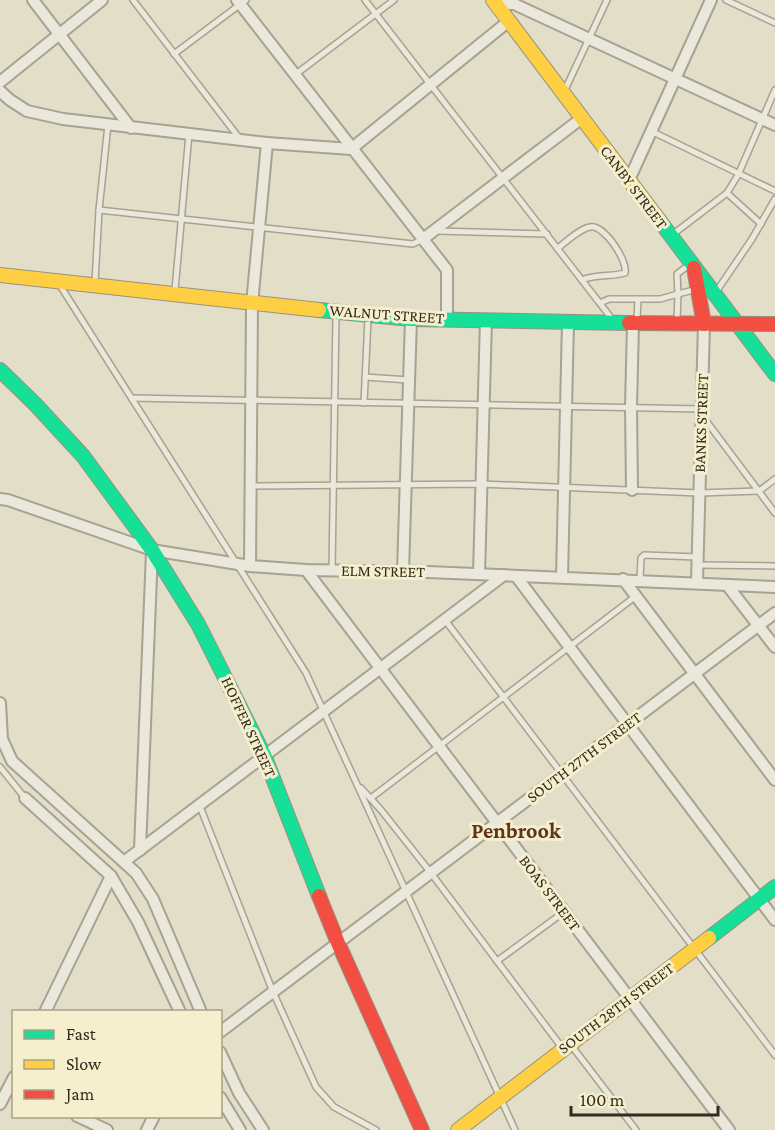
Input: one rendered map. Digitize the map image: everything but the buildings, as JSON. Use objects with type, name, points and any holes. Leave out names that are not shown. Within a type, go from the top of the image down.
[{"type":"main road","name":"CANBY STREET","points":[[496,1],[775,374]]},
{"type":"main road","name":"BANKS STREET","points":[[692,264],[704,324]]},
{"type":"main road","name":"WALNUT STREET","points":[[0,275],[252,304],[411,318],[568,323],[773,325]]},
{"type":"main road","name":"HOFFER STREET","points":[[0,370],[83,456],[152,550],[198,624],[264,755],[338,943],[422,1130]]},
{"type":"main road","name":"SOUTH 28TH STREET","points":[[458,1130],[775,887]]},
{"type":"street","points":[[33,0],[131,128]]},
{"type":"street","points":[[0,82],[102,0]]},
{"type":"street","points":[[629,180],[711,0]]},
{"type":"street","points":[[496,1],[514,4],[775,125]]},
{"type":"street","points":[[241,2],[294,75],[447,270],[447,318]]},
{"type":"street","points":[[0,91],[27,111],[108,125],[267,143],[351,149],[509,21]]},
{"type":"street","points":[[423,239],[582,118]]},
{"type":"street","points":[[244,566],[250,486],[252,304],[267,143]]},
{"type":"street","points":[[403,571],[411,318]]},
{"type":"street","points":[[479,574],[486,320]]},
{"type":"street","points":[[562,577],[568,323]]},
{"type":"street","points":[[632,490],[631,407],[635,323]]},
{"type":"street","name":"BANKS STREET","points":[[697,582],[704,324]]},
{"type":"street","name":"ELM STREET","points":[[0,500],[8,500],[152,550],[244,566],[332,571],[403,571],[623,579],[775,587]]},
{"type":"street","points":[[140,850],[152,550]]},
{"type":"street","name":"BOAS STREET","points":[[306,570],[729,1130]]},
{"type":"street","points":[[125,861],[504,575]]},
{"type":"street","points":[[516,576],[775,920]]},
{"type":"street","points":[[623,579],[775,780]]},
{"type":"street","points":[[727,585],[775,647]]},
{"type":"street","name":"SOUTH 27TH STREET","points":[[222,1030],[775,613]]},
{"type":"street","points":[[0,703],[2,739],[12,761],[136,873],[153,899],[201,1010]]},
{"type":"street","points":[[25,798],[111,876],[138,922],[180,1010]]},
{"type":"street","points":[[45,1010],[111,876]]},
{"type":"street","points":[[222,1056],[239,1093],[263,1130]]},
{"type":"street","points":[[0,1104],[12,1084]]},
{"type":"street","points":[[222,1101],[240,1130]]},
{"type":"street","points":[[81,1118],[107,1130]]},
{"type":"lane","points":[[133,0],[240,140]]},
{"type":"lane","points":[[365,0],[616,323]]},
{"type":"lane","points":[[294,75],[394,0]]},
{"type":"lane","points":[[564,94],[607,0]]},
{"type":"lane","points":[[726,0],[775,23]]},
{"type":"lane","points":[[174,54],[241,2]]},
{"type":"lane","points":[[671,236],[727,193],[738,175],[775,90]]},
{"type":"lane","points":[[95,285],[99,210],[108,125]]},
{"type":"lane","points":[[651,131],[775,192]]},
{"type":"lane","points":[[174,294],[189,134]]},
{"type":"lane","points":[[727,193],[760,224]]},
{"type":"lane","points":[[715,293],[775,199]]},
{"type":"lane","points":[[99,210],[413,244],[423,239]]},
{"type":"lane","points":[[558,248],[585,228],[596,227],[604,233],[626,265],[625,273],[582,280]]},
{"type":"lane","points":[[434,231],[547,234]]},
{"type":"lane","points":[[676,324],[677,274],[692,264]]},
{"type":"lane","points":[[57,280],[132,398],[244,566],[306,673],[515,1130]]},
{"type":"lane","points":[[600,303],[609,299],[660,299],[698,289]]},
{"type":"lane","points":[[635,323],[638,300]]},
{"type":"lane","points":[[332,571],[336,312]]},
{"type":"lane","points":[[364,403],[368,315]]},
{"type":"lane","points":[[365,377],[409,380]]},
{"type":"lane","points":[[132,398],[631,407],[702,413],[775,513]]},
{"type":"lane","points":[[250,486],[481,484],[699,493],[759,491],[775,479]]},
{"type":"lane","points":[[640,580],[641,558],[644,555],[775,566]]},
{"type":"lane","points":[[370,798],[636,596]]},
{"type":"lane","points":[[445,620],[775,1055]]},
{"type":"lane","points":[[0,767],[25,798]]},
{"type":"lane","points":[[358,785],[431,873],[497,961],[636,1130]]},
{"type":"lane","points":[[200,804],[273,992],[316,1087],[334,1107],[376,1130]]},
{"type":"lane","points":[[497,961],[564,912]]},
{"type":"traffic: fast","points":[[659,220],[775,374]]},
{"type":"traffic: fast","points":[[319,310],[411,319],[629,323]]},
{"type":"traffic: fast","points":[[0,370],[83,456],[152,550],[198,624],[264,755],[319,896]]},
{"type":"traffic: fast","points":[[709,938],[775,887]]},
{"type":"traffic: slow","points":[[493,0],[659,220]]},
{"type":"traffic: slow","points":[[0,275],[319,310]]},
{"type":"traffic: slow","points":[[458,1130],[709,938]]},
{"type":"traffic: jam","points":[[694,268],[704,324]]},
{"type":"traffic: jam","points":[[629,323],[775,324]]},
{"type":"traffic: jam","points":[[319,896],[422,1130]]},
{"type":"district","name":"Penbrook","points":[[516,830]]}]
